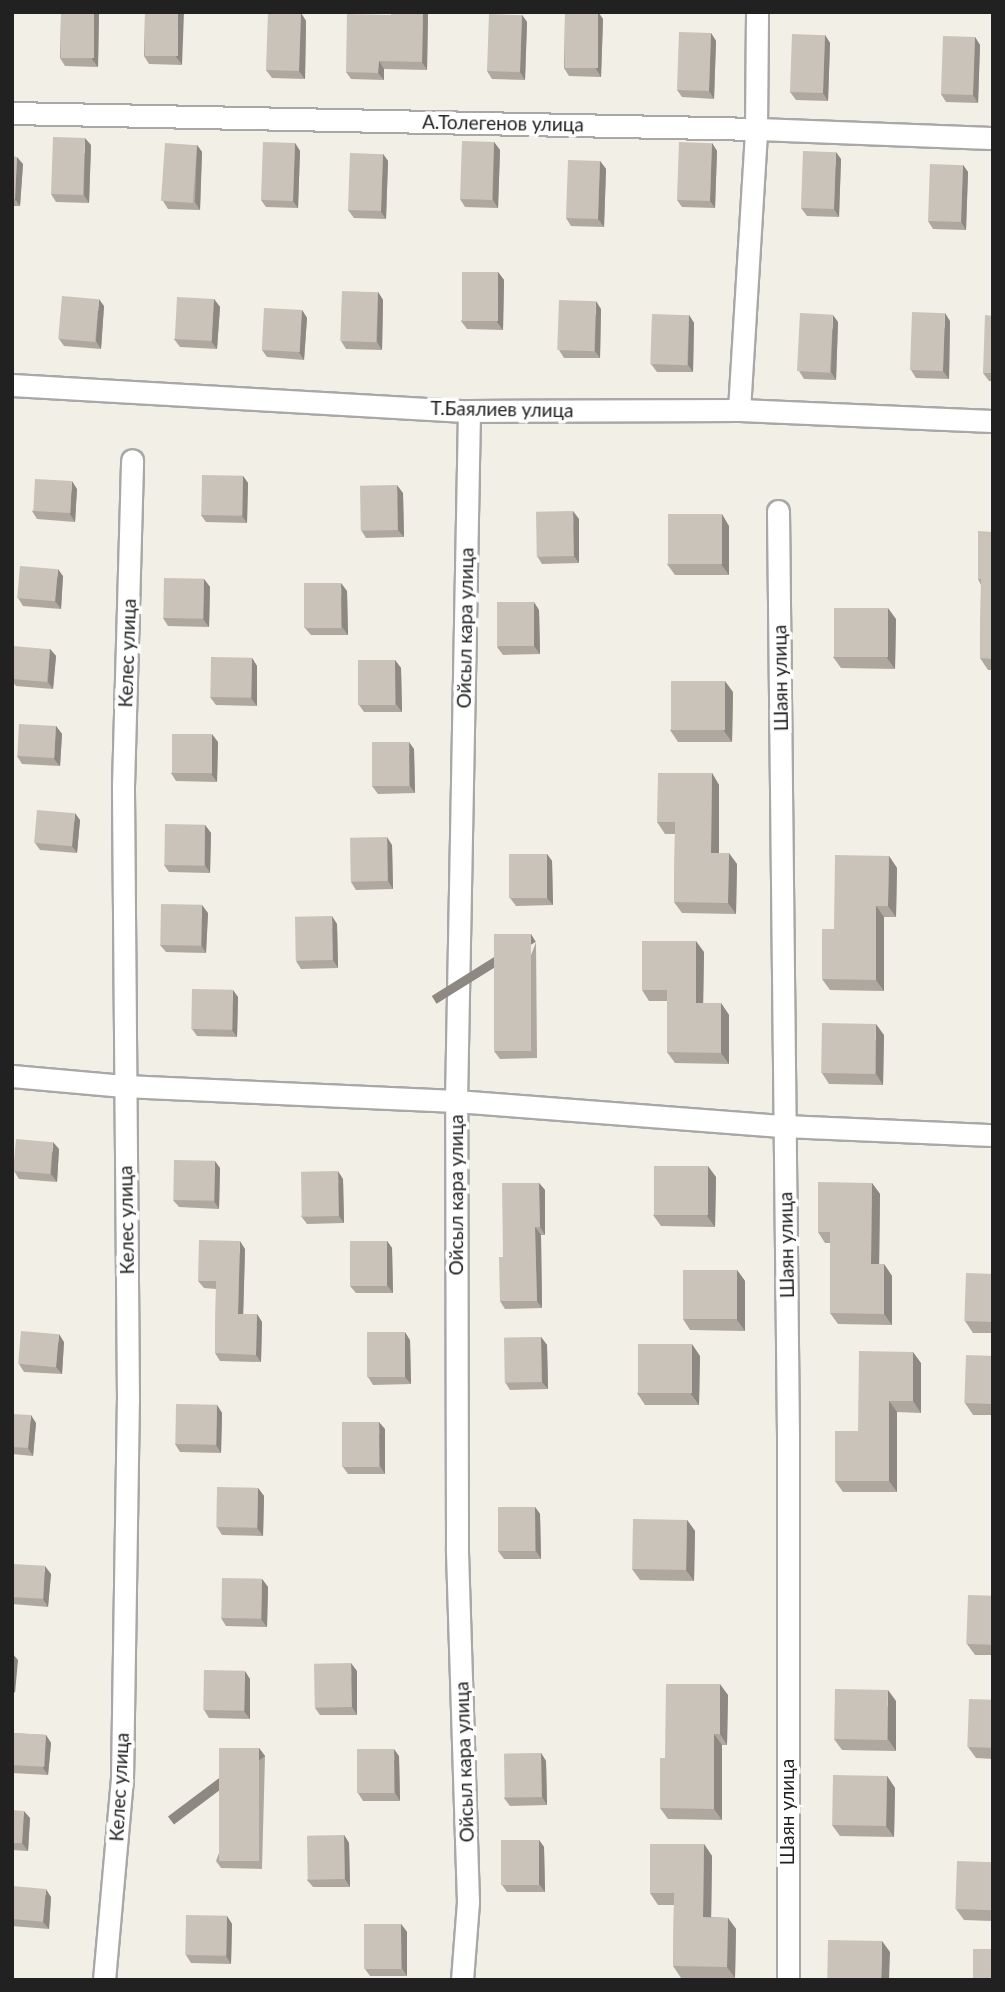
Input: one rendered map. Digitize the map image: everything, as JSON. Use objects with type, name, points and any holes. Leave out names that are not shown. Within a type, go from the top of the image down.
[{"type":"street","points":[[739,410],[756,129],[757,12]]},
{"type":"street","name":"А.Толегенов улица","points":[[12,113],[756,129],[993,138]]},
{"type":"street","name":"Т.Баялиев улица","points":[[12,385],[468,411],[739,410],[993,421]]},
{"type":"street","name":"Ойсыл кара улица","points":[[462,1980],[468,1902],[457,1547],[456,1101],[468,411]]},
{"type":"street","name":"Келес улица","points":[[104,1980],[122,1778],[128,1401],[123,786],[132,460]]},
{"type":"street","name":"Шаян улица","points":[[778,511],[785,1126],[788,1980]]},
{"type":"street","points":[[12,1076],[124,1086],[456,1101],[785,1126],[993,1135]]},
{"type":"building","points":[[61,12],[94,12],[94,58],[61,58]]},
{"type":"building","points":[[145,12],[178,12],[178,56],[145,56]]},
{"type":"building","points":[[268,12],[301,13],[299,71],[266,70]]},
{"type":"building","points":[[391,12],[423,12],[422,62],[379,61],[378,73],[346,72],[347,14],[391,15]]},
{"type":"building","points":[[565,12],[598,12],[598,68],[565,68]]},
{"type":"building","points":[[489,14],[522,15],[520,72],[487,71]]},
{"type":"building","points":[[679,32],[711,33],[709,91],[677,90]]},
{"type":"building","points":[[792,34],[825,35],[823,93],[790,92]]},
{"type":"building","points":[[943,36],[975,37],[973,95],[941,94]]},
{"type":"building","points":[[53,137],[85,138],[83,195],[51,194]]},
{"type":"building","points":[[462,141],[494,142],[492,200],[460,199]]},
{"type":"building","points":[[263,142],[295,143],[293,201],[261,200]]},
{"type":"building","points":[[679,142],[712,143],[710,201],[677,200]]},
{"type":"building","points":[[165,143],[197,145],[193,203],[161,201]]},
{"type":"building","points":[[803,151],[836,152],[834,209],[801,208]]},
{"type":"building","points":[[350,153],[383,154],[381,211],[348,210]]},
{"type":"building","points":[[12,156],[17,157],[15,199],[12,199]]},
{"type":"building","points":[[568,160],[600,161],[598,219],[566,218]]},
{"type":"building","points":[[930,164],[963,165],[961,222],[928,221]]},
{"type":"building","points":[[462,272],[498,272],[498,321],[462,321]]},
{"type":"building","points":[[342,291],[378,292],[376,342],[340,341]]},
{"type":"building","points":[[62,296],[99,299],[95,342],[58,339]]},
{"type":"building","points":[[177,297],[214,299],[212,341],[175,339]]},
{"type":"building","points":[[559,300],[596,301],[594,351],[557,350]]},
{"type":"building","points":[[264,308],[302,310],[300,352],[262,350]]},
{"type":"building","points":[[912,312],[945,313],[943,371],[910,370]]},
{"type":"building","points":[[800,313],[833,315],[830,373],[797,371]]},
{"type":"building","points":[[652,314],[689,315],[687,365],[650,364]]},
{"type":"building","points":[[985,315],[993,316],[993,373],[983,373]]},
{"type":"building","points":[[202,475],[243,476],[242,516],[201,515]]},
{"type":"building","points":[[35,479],[72,481],[70,513],[33,511]]},
{"type":"building","points":[[397,485],[398,530],[361,531],[360,486]]},
{"type":"building","points":[[573,511],[574,556],[537,557],[536,512]]},
{"type":"building","points":[[668,514],[722,514],[722,564],[668,564]]},
{"type":"building","points":[[978,531],[993,532],[993,659],[980,658],[981,579],[978,579]]},
{"type":"building","points":[[20,566],[58,569],[55,601],[17,598]]},
{"type":"building","points":[[164,578],[204,579],[203,619],[163,618]]},
{"type":"building","points":[[304,583],[341,583],[341,628],[304,628]]},
{"type":"building","points":[[497,602],[534,602],[534,646],[497,646]]},
{"type":"building","points":[[834,608],[888,608],[888,657],[834,657]]},
{"type":"building","points":[[13,646],[50,649],[47,682],[12,679]]},
{"type":"building","points":[[211,657],[252,658],[251,698],[210,697]]},
{"type":"building","points":[[358,660],[395,660],[395,705],[358,705]]},
{"type":"building","points":[[671,681],[725,681],[725,730],[671,730]]},
{"type":"building","points":[[19,724],[56,726],[54,758],[17,756]]},
{"type":"building","points":[[172,734],[212,734],[212,773],[172,773]]},
{"type":"building","points":[[372,742],[409,742],[409,786],[372,786]]},
{"type":"building","points":[[658,773],[712,773],[711,853],[729,853],[728,903],[674,902],[675,822],[657,822]]},
{"type":"building","points":[[37,810],[75,813],[72,846],[34,843]]},
{"type":"building","points":[[165,824],[205,825],[204,866],[164,865]]},
{"type":"building","points":[[387,837],[388,881],[351,882],[350,838]]},
{"type":"building","points":[[509,854],[547,854],[547,898],[509,898]]},
{"type":"building","points":[[835,855],[889,856],[888,906],[876,906],[876,980],[822,979],[822,929],[834,929]]},
{"type":"building","points":[[161,904],[202,905],[201,946],[160,945]]},
{"type":"building","points":[[332,916],[333,960],[296,961],[295,917]]},
{"type":"building","points":[[494,934],[531,934],[531,1051],[494,1051]]},
{"type":"building","points":[[642,941],[696,941],[696,1003],[721,1003],[721,1053],[667,1052],[667,990],[642,990]]},
{"type":"building","points":[[192,989],[233,990],[232,1030],[191,1029]]},
{"type":"building","points":[[822,1023],[876,1024],[875,1074],[821,1073]]},
{"type":"building","points":[[16,1139],[53,1142],[50,1174],[13,1171]]},
{"type":"building","points":[[174,1160],[215,1161],[214,1201],[173,1200]]},
{"type":"building","points":[[654,1166],[708,1166],[708,1215],[654,1215]]},
{"type":"building","points":[[338,1171],[339,1216],[302,1217],[301,1172]]},
{"type":"building","points":[[818,1182],[872,1183],[871,1264],[884,1264],[884,1314],[830,1313],[830,1232],[818,1232]]},
{"type":"building","points":[[502,1183],[539,1183],[540,1227],[535,1227],[537,1301],[500,1301],[499,1257],[503,1257]]},
{"type":"building","points":[[199,1240],[240,1241],[238,1314],[257,1314],[256,1355],[215,1353],[216,1281],[198,1281]]},
{"type":"building","points":[[350,1241],[387,1241],[387,1286],[350,1286]]},
{"type":"building","points":[[683,1270],[737,1270],[737,1319],[683,1319]]},
{"type":"building","points":[[966,1273],[993,1274],[991,1322],[964,1321]]},
{"type":"building","points":[[21,1331],[59,1334],[56,1367],[18,1364]]},
{"type":"building","points":[[367,1332],[405,1332],[405,1377],[367,1377]]},
{"type":"building","points":[[541,1337],[542,1382],[505,1383],[504,1338]]},
{"type":"building","points":[[638,1344],[692,1344],[692,1393],[638,1393]]},
{"type":"building","points":[[859,1351],[913,1352],[913,1401],[889,1401],[889,1481],[835,1481],[835,1431],[858,1431]]},
{"type":"building","points":[[966,1355],[993,1356],[991,1404],[964,1403]]},
{"type":"building","points":[[176,1404],[217,1405],[216,1445],[175,1444]]},
{"type":"building","points":[[12,1414],[31,1415],[28,1448],[12,1447]]},
{"type":"building","points":[[342,1422],[379,1422],[379,1467],[342,1467]]},
{"type":"building","points":[[217,1487],[258,1488],[257,1528],[216,1527]]},
{"type":"building","points":[[498,1507],[535,1507],[535,1551],[498,1551]]},
{"type":"building","points":[[633,1519],[687,1520],[686,1570],[632,1569]]},
{"type":"building","points":[[12,1564],[45,1566],[43,1599],[12,1597]]},
{"type":"building","points":[[222,1578],[262,1579],[261,1619],[221,1618]]},
{"type":"building","points":[[968,1595],[993,1596],[991,1645],[966,1644]]},
{"type":"building","points":[[351,1663],[352,1707],[315,1708],[314,1664]]},
{"type":"building","points":[[204,1670],[245,1671],[244,1711],[203,1710]]},
{"type":"building","points":[[666,1684],[720,1684],[720,1734],[714,1734],[714,1809],[660,1808],[660,1758],[665,1758]]},
{"type":"building","points":[[835,1689],[888,1690],[887,1740],[834,1739]]},
{"type":"building","points":[[969,1699],[993,1700],[991,1748],[967,1747]]},
{"type":"building","points":[[12,1733],[46,1735],[44,1767],[12,1765]]},
{"type":"building","points":[[219,1748],[259,1748],[259,1861],[219,1861]]},
{"type":"building","points":[[357,1749],[394,1749],[394,1793],[357,1793]]},
{"type":"building","points":[[541,1753],[542,1797],[505,1798],[504,1754]]},
{"type":"building","points":[[833,1775],[887,1776],[886,1826],[832,1825]]},
{"type":"building","points":[[12,1810],[24,1811],[22,1843],[12,1843]]},
{"type":"building","points":[[344,1835],[345,1879],[308,1880],[307,1836]]},
{"type":"building","points":[[501,1840],[539,1840],[539,1885],[501,1885]]},
{"type":"building","points":[[650,1844],[704,1844],[703,1917],[728,1918],[727,1967],[673,1966],[674,1893],[650,1893]]},
{"type":"building","points":[[957,1861],[993,1862],[991,1910],[955,1909]]},
{"type":"building","points":[[12,1886],[46,1889],[43,1922],[12,1919]]},
{"type":"building","points":[[186,1915],[227,1916],[226,1956],[185,1955]]},
{"type":"building","points":[[364,1924],[401,1924],[401,1969],[364,1969]]},
{"type":"building","points":[[828,1940],[882,1941],[881,1980],[827,1980]]},
{"type":"building","points":[[973,1949],[993,1949],[993,1980],[973,1980]]}]
